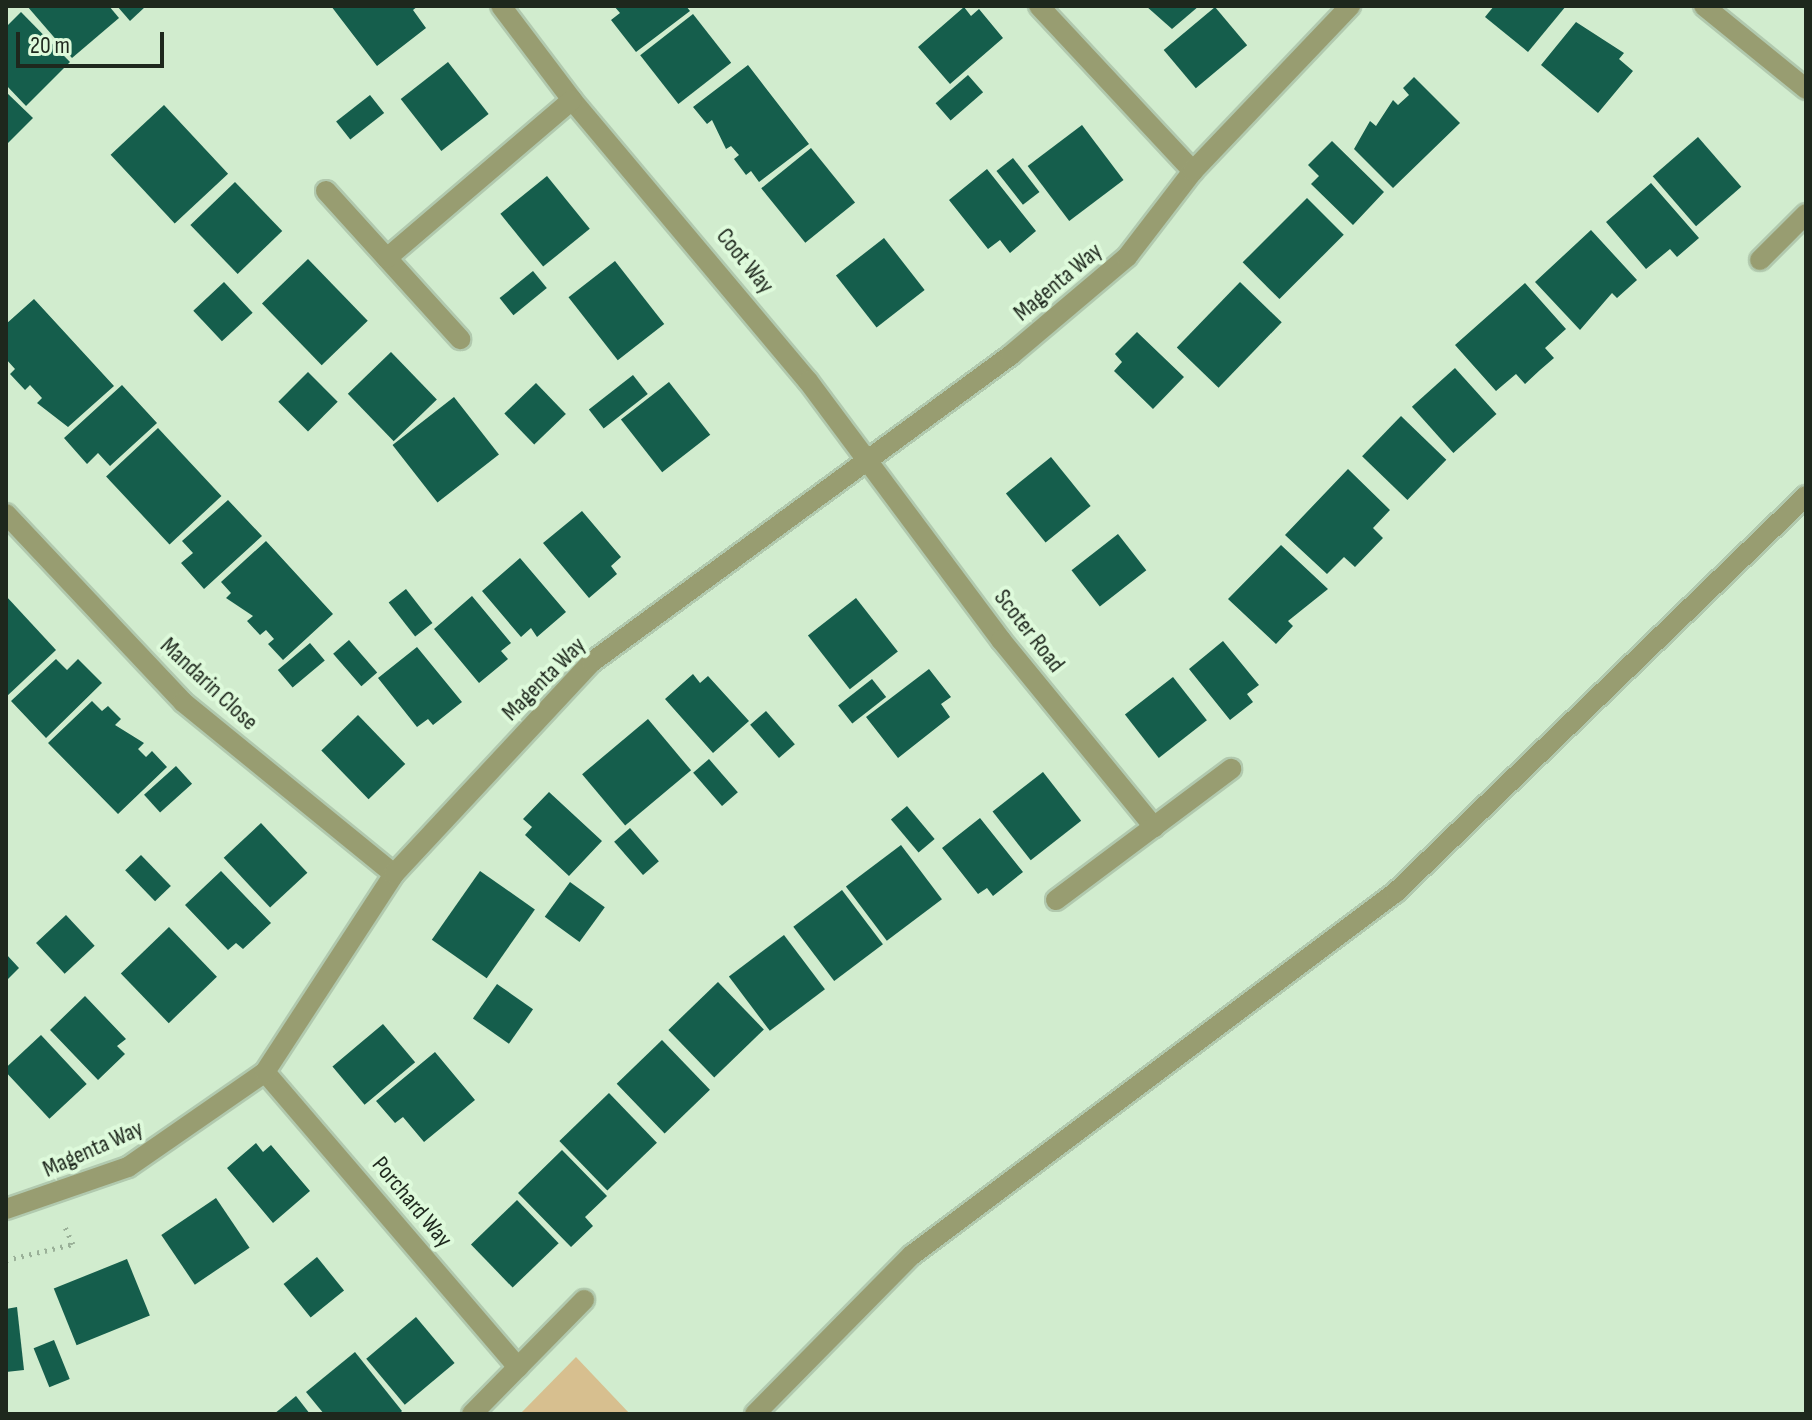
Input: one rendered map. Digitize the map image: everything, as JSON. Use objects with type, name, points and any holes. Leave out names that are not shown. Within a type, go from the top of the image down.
[{"type":"street","name":"Coot Way","points":[[501,6],[572,100],[694,239],[871,461]]},
{"type":"street","points":[[1039,6],[1193,171]]},
{"type":"street","name":"Magenta Way","points":[[6,1209],[128,1167],[265,1072],[394,874],[592,662],[871,461],[1127,257],[1193,171],[1350,6]]},
{"type":"street","points":[[1704,6],[1806,89]]},
{"type":"street","points":[[387,258],[572,100]]},
{"type":"street","points":[[326,191],[460,339]]},
{"type":"street","points":[[1760,260],[1806,214]]},
{"type":"street","name":"Scoter Road","points":[[871,461],[1001,640],[1154,827]]},
{"type":"street","points":[[755,1414],[912,1255],[1396,892],[1806,496]]},
{"type":"street","name":"Mandarin Close","points":[[6,514],[183,702],[394,874]]},
{"type":"street","points":[[1056,900],[1231,769]]},
{"type":"street","name":"Porchard Way","points":[[265,1072],[518,1367]]},
{"type":"street","points":[[472,1414],[584,1300]]},
{"type":"shaded area","points":[[576,1357],[630,1414],[520,1414]]},
{"type":"building","points":[[27,6],[109,6],[119,18],[72,58]]},
{"type":"building","points":[[117,6],[146,6],[130,21]]},
{"type":"building","points":[[331,6],[418,6],[413,10],[426,28],[377,66]]},
{"type":"building","points":[[614,6],[686,6],[690,11],[636,52],[611,20],[620,13]]},
{"type":"building","points":[[1146,6],[1199,6],[1172,29]]},
{"type":"building","points":[[1494,6],[1566,6],[1528,52],[1485,17]]},
{"type":"building","points":[[964,7],[971,16],[979,9],[1003,38],[950,84],[918,47]]},
{"type":"building","points":[[1215,7],[1247,45],[1196,88],[1164,50]]},
{"type":"building","points":[[21,12],[70,62],[26,106],[6,85],[6,27]]},
{"type":"building","points":[[693,14],[731,63],[678,104],[640,55]]},
{"type":"building","points":[[1576,22],[1624,53],[1619,59],[1633,71],[1598,113],[1541,65]]},
{"type":"building","points":[[448,62],[489,114],[441,151],[401,99]]},
{"type":"building","points":[[748,65],[809,144],[759,182],[751,171],[746,175],[734,159],[739,155],[731,146],[726,149],[712,120],[707,124],[693,107]]},
{"type":"building","points":[[968,75],[983,92],[951,121],[936,103]]},
{"type":"building","points":[[1414,77],[1460,123],[1393,188],[1354,149],[1370,121],[1376,126],[1393,100],[1398,105],[1409,95],[1403,88]]},
{"type":"building","points":[[6,92],[33,118],[6,145]]},
{"type":"building","points":[[370,95],[384,113],[350,140],[336,121]]},
{"type":"building","points":[[164,105],[228,174],[175,224],[111,155]]},
{"type":"building","points":[[1082,125],[1124,180],[1069,221],[1028,166]]},
{"type":"building","points":[[1698,137],[1741,187],[1696,226],[1653,176]]},
{"type":"building","points":[[1332,141],[1384,192],[1353,225],[1311,184],[1319,176],[1308,165]]},
{"type":"building","points":[[811,148],[855,202],[805,243],[761,188]]},
{"type":"building","points":[[1013,158],[1039,192],[1023,205],[996,171]]},
{"type":"building","points":[[987,169],[1036,231],[1010,253],[1000,240],[988,249],[949,200]]},
{"type":"building","points":[[547,176],[590,229],[543,267],[500,214]]},
{"type":"building","points":[[235,182],[282,231],[238,274],[190,225]]},
{"type":"building","points":[[1651,183],[1699,238],[1677,257],[1670,249],[1646,269],[1606,222]]},
{"type":"building","points":[[1307,198],[1344,235],[1279,299],[1243,262]]},
{"type":"building","points":[[1591,230],[1637,280],[1617,298],[1612,293],[1580,330],[1535,282]]},
{"type":"building","points":[[884,238],[925,290],[877,328],[836,276]]},
{"type":"building","points":[[308,259],[368,321],[322,365],[262,303]]},
{"type":"building","points":[[615,261],[664,324],[618,360],[569,297]]},
{"type":"building","points":[[533,271],[547,288],[513,315],[500,298]]},
{"type":"building","points":[[224,282],[253,313],[222,341],[193,311]]},
{"type":"building","points":[[1240,282],[1282,322],[1219,388],[1177,347]]},
{"type":"building","points":[[1525,283],[1566,329],[1545,348],[1554,358],[1525,384],[1516,374],[1496,391],[1455,345]]},
{"type":"building","points":[[34,299],[114,386],[68,427],[37,403],[42,398],[30,385],[25,390],[10,374],[15,369],[6,359],[6,324]]},
{"type":"building","points":[[1137,332],[1184,377],[1153,409],[1114,371],[1122,362],[1115,354]]},
{"type":"building","points":[[391,352],[437,399],[394,441],[348,394]]},
{"type":"building","points":[[1455,368],[1496,414],[1453,453],[1412,407]]},
{"type":"building","points":[[308,372],[338,402],[308,431],[278,402]]},
{"type":"building","points":[[633,375],[648,394],[604,428],[589,409]]},
{"type":"building","points":[[669,382],[710,435],[662,472],[621,420]]},
{"type":"building","points":[[536,383],[566,414],[534,444],[504,414]]},
{"type":"building","points":[[122,385],[157,423],[110,466],[98,453],[87,464],[64,438]]},
{"type":"building","points":[[454,397],[499,455],[437,503],[393,445]]},
{"type":"building","points":[[1401,416],[1446,460],[1407,500],[1362,456]]},
{"type":"building","points":[[158,428],[221,496],[169,544],[106,476]]},
{"type":"building","points":[[1051,457],[1091,506],[1046,542],[1006,494]]},
{"type":"building","points":[[1348,469],[1390,510],[1373,528],[1383,538],[1355,567],[1344,557],[1327,574],[1285,535]]},
{"type":"building","points":[[228,500],[262,536],[204,589],[181,563],[193,553],[182,541]]},
{"type":"building","points":[[582,511],[621,557],[611,566],[617,574],[589,598],[543,543]]},
{"type":"building","points":[[1118,534],[1146,570],[1100,607],[1072,570]]},
{"type":"building","points":[[266,541],[333,614],[283,660],[268,644],[274,639],[266,630],[260,635],[247,621],[253,616],[226,598],[231,593],[221,582]]},
{"type":"building","points":[[1281,545],[1328,589],[1288,621],[1293,626],[1276,644],[1228,599]]},
{"type":"building","points":[[520,558],[566,612],[537,637],[531,628],[521,637],[482,591]]},
{"type":"building","points":[[406,589],[432,623],[415,636],[389,603]]},
{"type":"building","points":[[6,596],[56,650],[6,697]]},
{"type":"building","points":[[472,596],[511,643],[501,651],[508,659],[479,683],[434,629]]},
{"type":"building","points":[[856,598],[898,652],[850,689],[808,636]]},
{"type":"building","points":[[349,640],[377,672],[361,686],[333,654]]},
{"type":"building","points":[[1223,641],[1259,685],[1247,694],[1253,702],[1230,720],[1189,669]]},
{"type":"building","points":[[310,643],[325,661],[293,688],[278,670]]},
{"type":"building","points":[[417,647],[462,702],[433,725],[428,719],[417,727],[378,678]]},
{"type":"building","points":[[56,659],[67,670],[78,659],[102,683],[46,738],[11,701]]},
{"type":"building","points":[[929,669],[951,697],[941,704],[950,717],[898,758],[866,717]]},
{"type":"building","points":[[693,674],[700,683],[708,676],[749,721],[713,753],[665,699]]},
{"type":"building","points":[[1173,677],[1207,720],[1159,758],[1125,715]]},
{"type":"building","points":[[872,679],[886,697],[852,724],[838,705]]},
{"type":"building","points":[[92,701],[102,711],[108,706],[121,719],[115,725],[144,743],[138,749],[146,757],[152,751],[167,767],[118,814],[48,743]]},
{"type":"building","points":[[766,711],[795,744],[779,758],[750,725]]},
{"type":"building","points":[[358,715],[405,764],[369,799],[321,750]]},
{"type":"building","points":[[648,719],[691,770],[625,826],[582,774]]},
{"type":"building","points":[[709,759],[738,792],[722,806],[693,773]]},
{"type":"building","points":[[176,766],[192,784],[160,813],[144,795]]},
{"type":"building","points":[[1043,772],[1081,821],[1031,860],[993,811]]},
{"type":"building","points":[[549,792],[602,841],[569,876],[525,835],[532,827],[523,819]]},
{"type":"building","points":[[907,806],[935,839],[919,852],[891,819]]},
{"type":"building","points":[[980,818],[1023,872],[993,896],[987,888],[978,894],[942,848]]},
{"type":"building","points":[[261,823],[307,873],[270,908],[224,858]]},
{"type":"building","points":[[630,828],[659,861],[643,875],[614,842]]},
{"type":"building","points":[[901,845],[942,899],[887,941],[846,887]]},
{"type":"building","points":[[141,855],[171,886],[155,901],[125,870]]},
{"type":"building","points":[[221,871],[271,923],[243,949],[236,943],[228,950],[185,905]]},
{"type":"building","points":[[480,871],[535,909],[487,978],[432,940]]},
{"type":"building","points":[[570,882],[605,907],[580,942],[545,917]]},
{"type":"building","points":[[842,890],[883,944],[834,981],[793,927]]},
{"type":"building","points":[[66,915],[95,946],[65,974],[36,943]]},
{"type":"building","points":[[169,927],[217,977],[169,1023],[121,974]]},
{"type":"building","points":[[784,935],[825,989],[770,1031],[729,977]]},
{"type":"building","points":[[6,954],[19,968],[6,981]]},
{"type":"building","points":[[718,982],[764,1029],[714,1077],[668,1030]]},
{"type":"building","points":[[497,984],[533,1009],[509,1044],[473,1018]]},
{"type":"building","points":[[85,996],[126,1039],[117,1046],[125,1054],[98,1080],[50,1030]]},
{"type":"building","points":[[383,1024],[415,1062],[365,1105],[332,1066]]},
{"type":"building","points":[[41,1035],[87,1084],[49,1119],[6,1072],[6,1068]]},
{"type":"building","points":[[662,1040],[710,1090],[665,1133],[617,1084]]},
{"type":"building","points":[[435,1052],[475,1100],[424,1142],[403,1117],[395,1123],[376,1101]]},
{"type":"building","points":[[609,1093],[657,1143],[607,1191],[559,1141]]},
{"type":"building","points":[[256,1143],[263,1152],[271,1145],[310,1191],[273,1223],[227,1168]]},
{"type":"building","points":[[562,1150],[607,1196],[585,1217],[593,1226],[571,1247],[518,1193]]},
{"type":"building","points":[[216,1198],[250,1248],[195,1285],[161,1235]]},
{"type":"building","points":[[517,1200],[559,1243],[513,1288],[471,1244]]},
{"type":"building","points":[[317,1257],[344,1290],[311,1317],[284,1284]]},
{"type":"building","points":[[127,1259],[150,1316],[77,1345],[54,1289]]},
{"type":"building","points":[[17,1307],[24,1370],[6,1372],[6,1309]]},
{"type":"building","points":[[416,1317],[455,1363],[405,1405],[366,1359]]},
{"type":"building","points":[[54,1340],[70,1379],[49,1387],[34,1348]]},
{"type":"building","points":[[355,1352],[402,1411],[399,1414],[324,1414],[306,1392]]},
{"type":"building","points":[[296,1396],[310,1414],[274,1414]]}]
